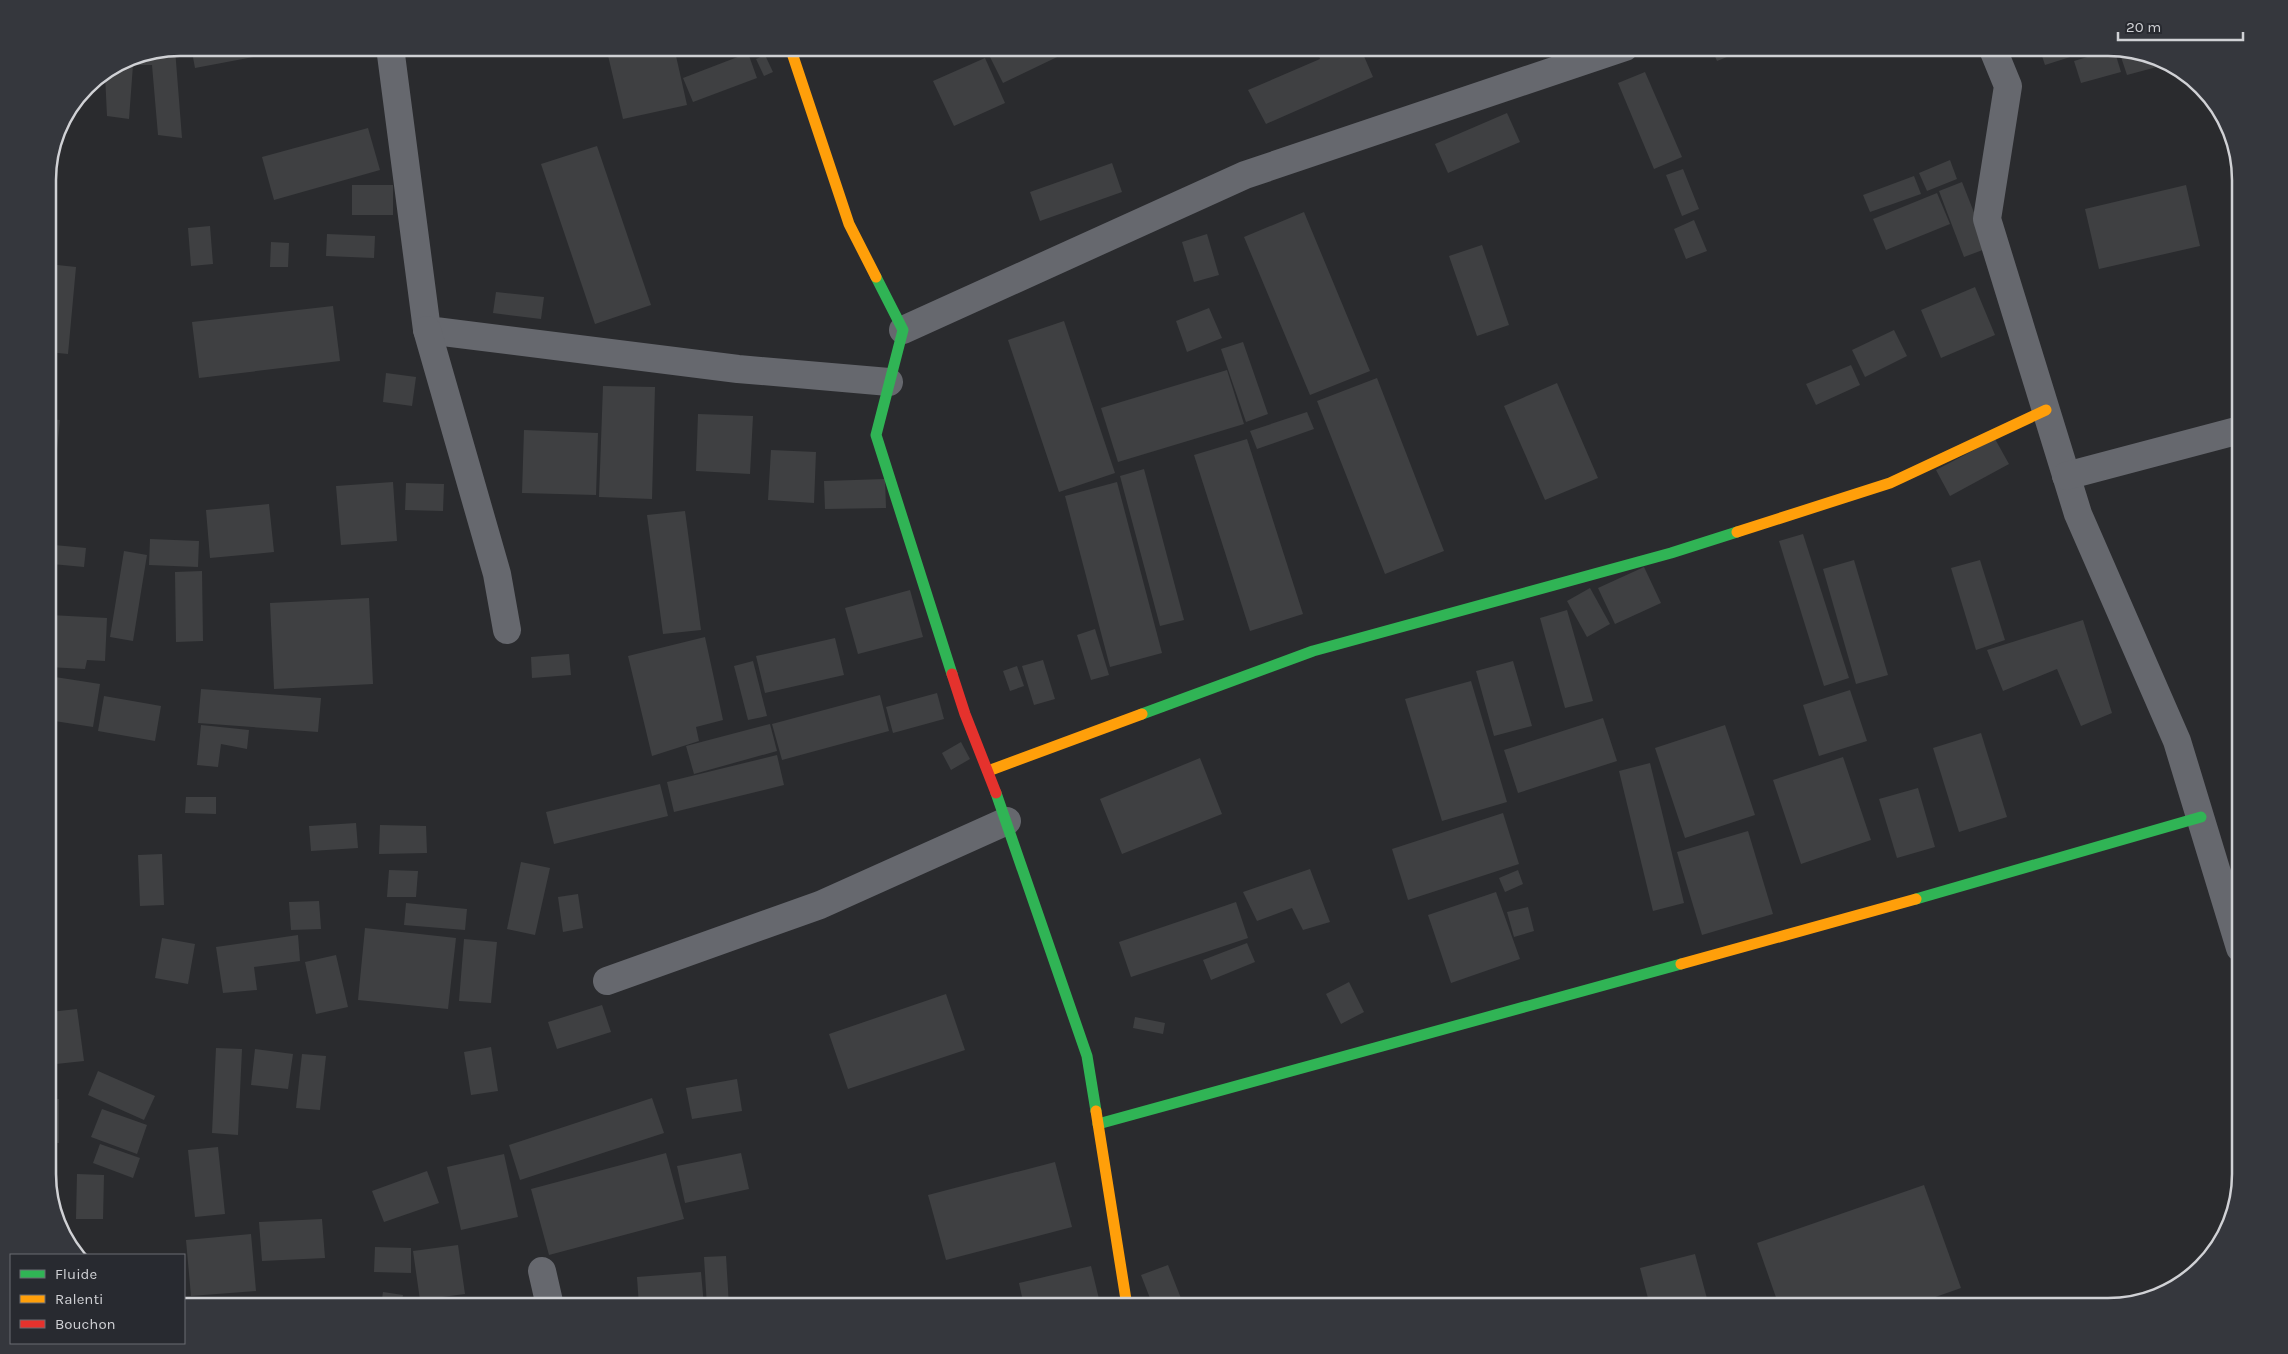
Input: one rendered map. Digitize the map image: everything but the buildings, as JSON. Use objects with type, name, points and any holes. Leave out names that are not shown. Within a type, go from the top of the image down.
[{"type":"street","points":[[391,56],[427,330],[497,574],[507,630]]},
{"type":"street","points":[[793,56],[849,224],[902,330],[876,435],[965,714],[1007,821],[1087,1056],[1127,1298]]},
{"type":"street","points":[[902,330],[1245,175],[1599,56]]},
{"type":"street","points":[[1995,56],[2008,86],[1987,218],[2078,514],[2177,740],[2232,920]]},
{"type":"street","points":[[427,330],[738,369],[889,382]]},
{"type":"street","points":[[988,771],[1313,651],[1670,553],[1890,483],[2046,410]]},
{"type":"street","points":[[2066,476],[2231,432]]},
{"type":"street","points":[[1098,1124],[1908,902],[2201,817]]},
{"type":"street","points":[[607,981],[820,905],[1007,821]]},
{"type":"street","points":[[542,1271],[548,1298]]},
{"type":"traffic: fast","points":[[876,277],[903,330],[876,435],[952,674]]},
{"type":"traffic: fast","points":[[1142,714],[1313,651],[1671,553],[1737,532]]},
{"type":"traffic: fast","points":[[996,793],[1087,1056],[1096,1111]]},
{"type":"traffic: fast","points":[[1916,899],[2201,817]]},
{"type":"traffic: fast","points":[[1098,1124],[1681,964]]},
{"type":"traffic: slow","points":[[793,56],[849,224],[876,277]]},
{"type":"traffic: slow","points":[[1737,532],[1890,483],[2046,410]]},
{"type":"traffic: slow","points":[[988,771],[1142,714]]},
{"type":"traffic: slow","points":[[1681,964],[1916,899]]},
{"type":"traffic: slow","points":[[1096,1111],[1126,1298]]},
{"type":"traffic: jam","points":[[952,674],[965,714],[996,793]]}]
